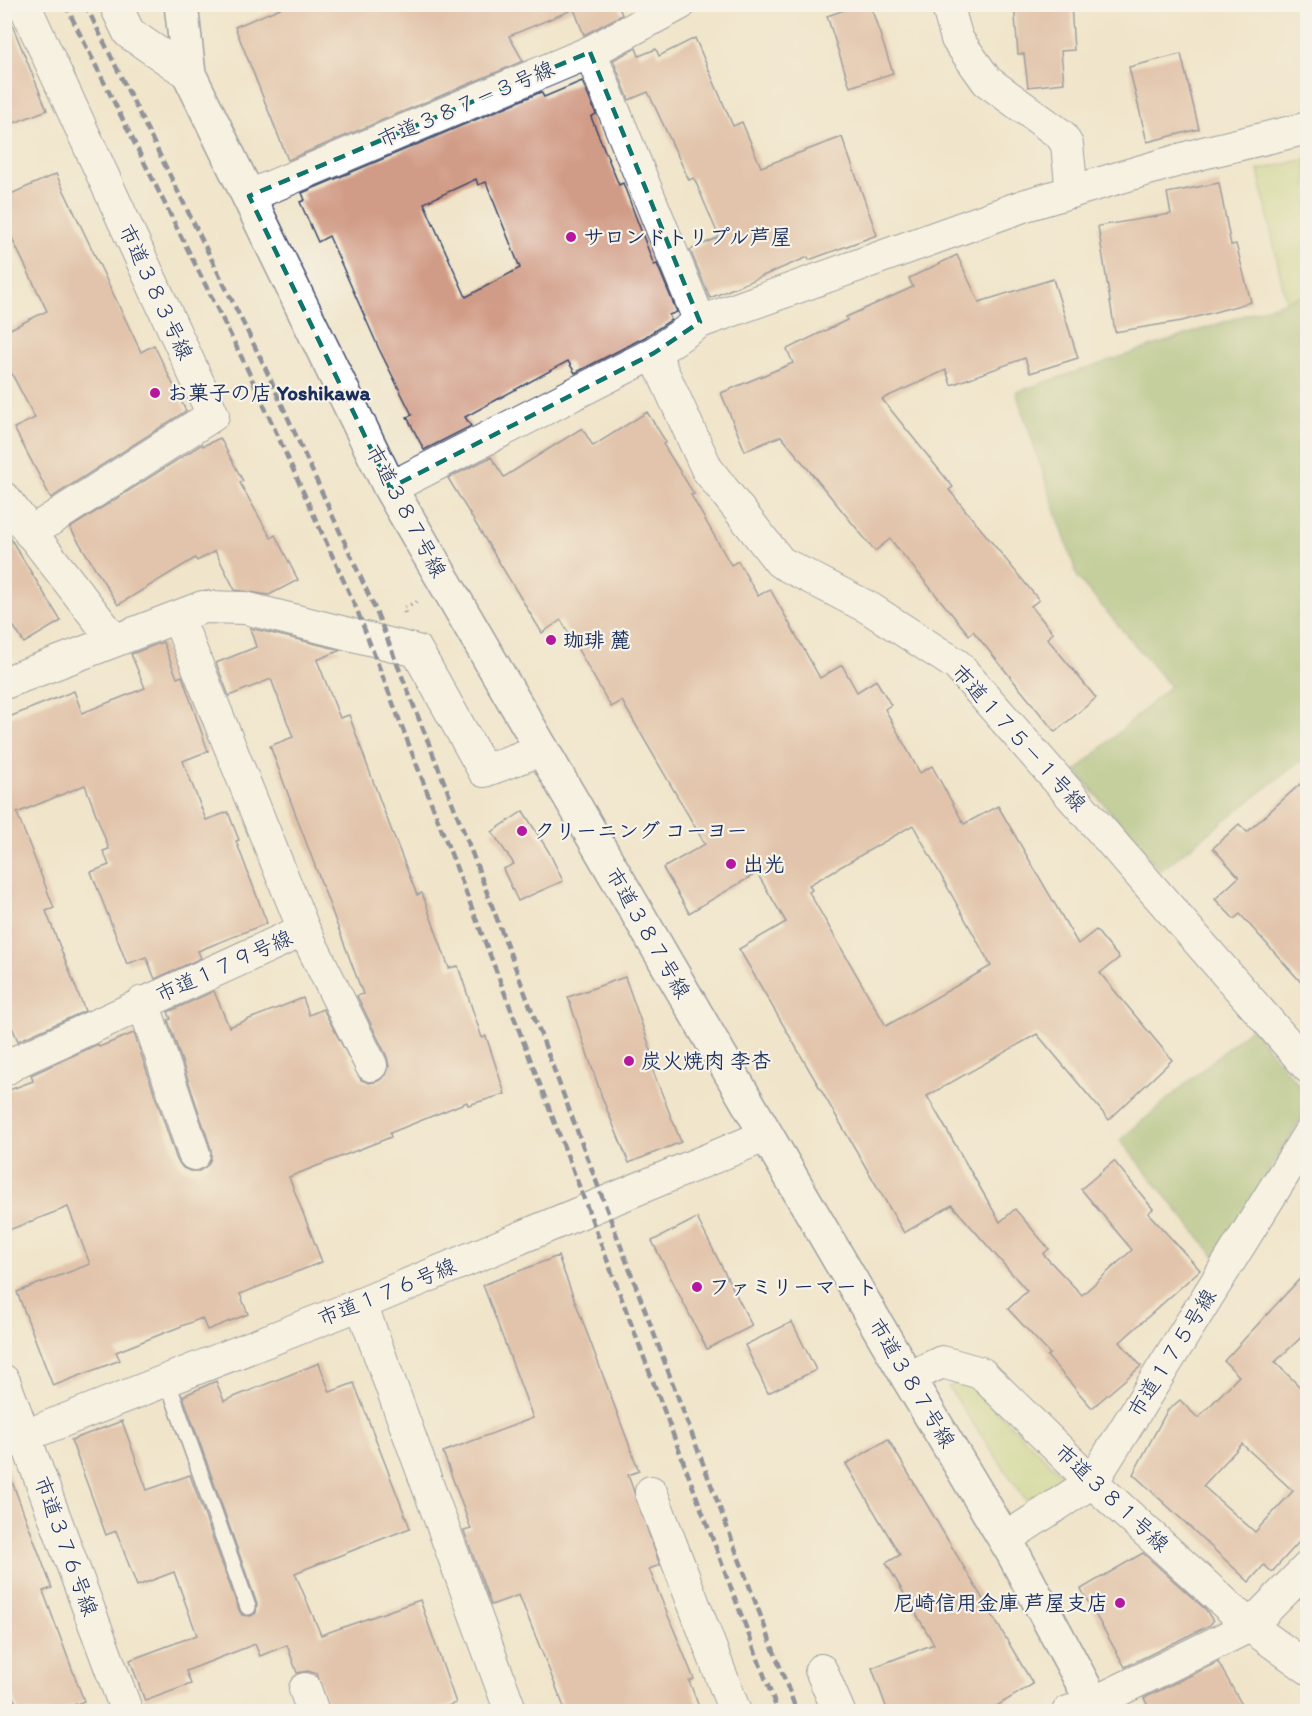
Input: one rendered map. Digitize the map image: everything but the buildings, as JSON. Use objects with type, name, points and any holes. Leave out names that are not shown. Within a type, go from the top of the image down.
[{"type":"street","name":"市道３８３号線","points":[[24,4],[213,415],[30,533]]},
{"type":"street","points":[[115,4],[129,33],[189,74]]},
{"type":"street","name":"市道３８７－３号線","points":[[249,196],[590,52],[680,4]]},
{"type":"street","points":[[947,4],[957,39],[987,81],[1061,135],[1067,145],[1072,192]]},
{"type":"street","name":"市道３８７号線","points":[[183,5],[189,74],[390,488],[908,1378],[1005,1539],[1086,1709]]},
{"type":"street","points":[[590,52],[700,322]]},
{"type":"street","points":[[390,488],[654,353],[700,322],[1026,206],[1203,153],[1308,128]]},
{"type":"street","name":"市道１７５－１号線","points":[[654,353],[707,469],[780,562],[869,608],[957,665],[1308,1067]]},
{"type":"street","points":[[4,498],[114,640]]},
{"type":"street","points":[[4,683],[202,608],[245,608],[417,651],[484,771],[541,750]]},
{"type":"street","name":"市道１７９号線","points":[[4,1070],[18,1061],[143,1002],[304,930],[178,618]]},
{"type":"street","points":[[304,930],[371,1065]]},
{"type":"street","points":[[143,1002],[194,1154]]},
{"type":"street","name":"市道１７６号線","points":[[15,1440],[361,1304],[767,1134]]},
{"type":"street","name":"市道１７５号線","points":[[1005,1539],[1092,1482],[1308,1135]]},
{"type":"street","points":[[361,1304],[511,1712]]},
{"type":"street","name":"市道３８１号線","points":[[908,1378],[942,1362],[981,1373],[1092,1482],[1250,1626],[1308,1668]]},
{"type":"street","name":"市道３７６号線","points":[[4,1382],[15,1440],[127,1712]]},
{"type":"street","points":[[651,1492],[735,1712]]},
{"type":"street","points":[[1086,1709],[1250,1626],[1308,1568]]},
{"type":"street","points":[[821,1670],[839,1712]]},
{"type":"lane","points":[[166,1380],[248,1607]]},
{"type":"highlighted area","points":[[590,52],[700,322],[654,353],[390,488],[249,196]]},
{"type":"green space","points":[[1307,159],[1307,294],[1286,301],[1258,170]]},
{"type":"green space","points":[[1307,294],[1307,756],[1160,871],[1076,771],[1170,686],[1078,578],[1016,392]]},
{"type":"green space","points":[[1251,1028],[1307,1095],[1307,1109],[1217,1259],[1120,1140]]},
{"type":"green space","points":[[959,1382],[967,1382],[1060,1473],[1061,1484],[1026,1500],[948,1387]]},
{"type":"railway","points":[[65,4],[245,364],[357,610],[581,1191],[778,1712]]},
{"type":"railway","points":[[85,4],[262,361],[376,611],[466,837],[797,1712]]},
{"type":"place","name":"サロンドトリプル芦屋","points":[[571,237]]},
{"type":"place","name":"お菓子の店 Yoshikawa","points":[[155,393]]},
{"type":"place","name":"珈琲 麓","points":[[551,640]]},
{"type":"place","name":"クリーニング コーヨー","points":[[522,831]]},
{"type":"place","name":"出光","points":[[731,864]]},
{"type":"place","name":"炭火焼肉 李杏","points":[[629,1061]]},
{"type":"place","name":"ファミリーマート","points":[[697,1287]]},
{"type":"place","name":"尼崎信用金庫 芦屋支店","points":[[1120,1603]]}]
